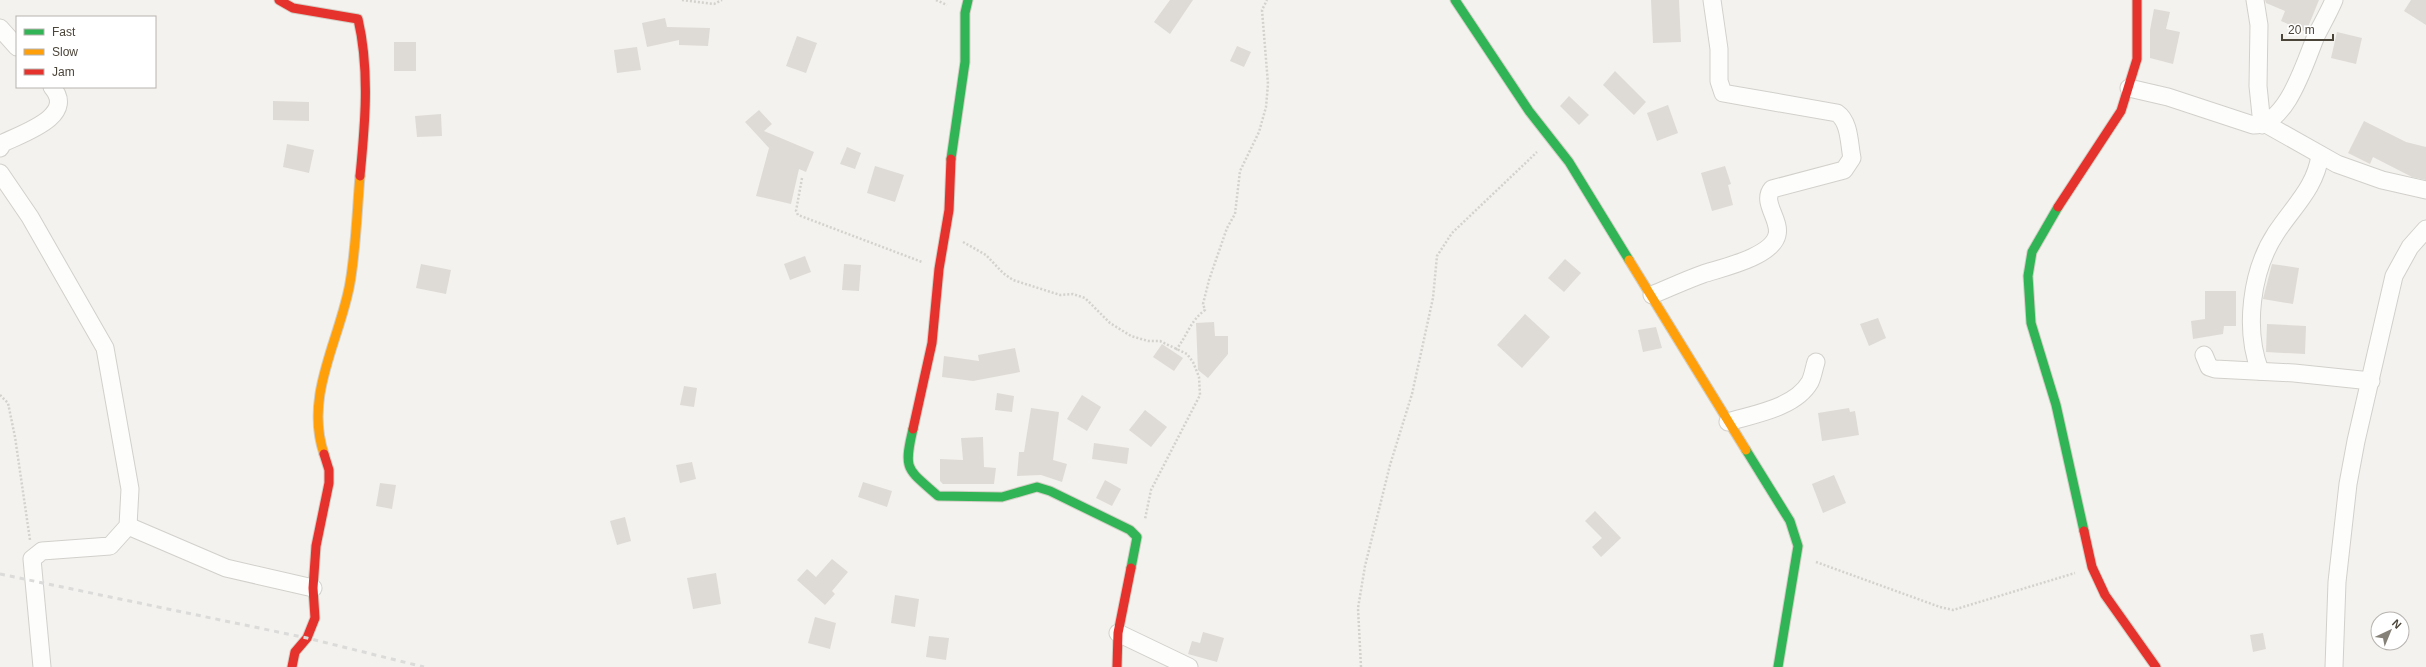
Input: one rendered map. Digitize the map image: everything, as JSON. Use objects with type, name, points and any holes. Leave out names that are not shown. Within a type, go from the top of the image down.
[{"type":"street","points":[[279,0],[293,8],[358,19],[364,45],[364,135],[350,283],[318,390],[319,440],[329,470],[329,483],[316,546],[313,588],[315,618],[307,638],[295,652],[292,667]]},
{"type":"street","points":[[968,0],[965,20],[965,62],[951,153],[948,187],[949,210],[939,269],[932,343],[913,431],[906,452],[908,464],[914,474],[938,496],[1002,497],[1037,487],[1050,491],[1099,513],[1130,530],[1137,537],[1118,633],[1117,667]]},
{"type":"street","points":[[1455,0],[1529,111],[1569,162],[1790,521],[1798,546],[1798,556],[1783,631],[1778,667]]},
{"type":"street","points":[[1652,295],[1702,274],[1750,259],[1761,252],[1773,243],[1777,236],[1777,223],[1769,200],[1769,193],[1772,189],[1844,170],[1852,158],[1846,126],[1842,116],[1837,113],[1723,93],[1719,81],[1719,49],[1712,0]]},
{"type":"street","points":[[2137,0],[2137,59],[2121,111],[2043,230],[2032,252],[2028,276],[2031,323],[2056,405],[2092,567],[2105,595],[2156,667]]},
{"type":"street","points":[[2255,0],[2259,25],[2258,86],[2264,124]]},
{"type":"street","points":[[2264,124],[2279,111],[2295,86],[2334,0]]},
{"type":"street","points":[[0,28],[16,46]]},
{"type":"street","points":[[0,148],[3,143],[54,116],[60,105],[57,93],[53,88]]},
{"type":"street","points":[[2129,88],[2168,97],[2253,125],[2264,124],[2337,164],[2382,180],[2426,190]]},
{"type":"street","points":[[2260,371],[2254,356],[2252,338],[2252,309],[2257,277],[2276,234],[2314,180],[2320,155]]},
{"type":"street","points":[[0,172],[30,217],[105,348],[130,489],[128,526],[110,546],[42,551],[32,559],[42,667]]},
{"type":"street","points":[[2334,667],[2338,582],[2348,484],[2394,276],[2410,247],[2426,229]]},
{"type":"street","points":[[2204,355],[2209,367],[2215,369],[2260,371],[2371,381]]},
{"type":"street","points":[[1728,422],[1767,410],[1797,396],[1810,382],[1816,362]]},
{"type":"street","points":[[128,526],[226,568],[313,588]]},
{"type":"street","points":[[1118,633],[1189,667]]},
{"type":"path","points":[[682,0],[714,4],[722,0]]},
{"type":"path","points":[[1176,350],[1187,337],[1192,322],[1205,310],[1203,304],[1209,280],[1227,228],[1235,214],[1240,171],[1259,132],[1266,107],[1268,84],[1262,10],[1267,0]]},
{"type":"path","points":[[1361,667],[1358,608],[1365,566],[1390,465],[1412,394],[1433,298],[1437,256],[1452,233],[1550,139]]},
{"type":"path","points":[[802,178],[796,211],[798,215],[939,269]]},
{"type":"path","points":[[946,231],[986,254],[1003,273],[1013,280],[1060,295],[1073,294],[1085,298],[1110,323],[1131,336],[1148,341],[1160,341],[1187,354],[1193,362],[1199,377],[1200,395],[1151,490],[1145,519],[1137,537]]},
{"type":"path","points":[[0,395],[8,403],[15,437],[32,559]]},
{"type":"path","points":[[1798,556],[1852,574],[1940,607],[1953,610],[2092,567]]},
{"type":"building","points":[[1170,0],[1193,0],[1170,34],[1154,22]]},
{"type":"building","points":[[1651,0],[1679,0],[1681,42],[1653,43]]},
{"type":"building","points":[[2265,0],[2319,0],[2306,32],[2281,21],[2285,11],[2266,3]]},
{"type":"building","points":[[2411,0],[2426,0],[2426,25],[2404,11]]},
{"type":"building","points":[[2154,9],[2170,12],[2166,29],[2180,32],[2173,64],[2150,58],[2150,30]]},
{"type":"building","points":[[665,18],[667,27],[710,28],[708,46],[679,45],[679,40],[647,47],[642,23]]},
{"type":"building","points":[[2337,32],[2362,38],[2356,64],[2331,58]]},
{"type":"building","points":[[797,36],[817,43],[806,73],[786,66]]},
{"type":"building","points":[[394,42],[416,42],[416,71],[394,71]]},
{"type":"building","points":[[1237,46],[1251,52],[1244,67],[1230,61]]},
{"type":"building","points":[[637,47],[641,70],[617,73],[614,50]]},
{"type":"building","points":[[1615,71],[1646,102],[1634,115],[1603,85]]},
{"type":"building","points":[[1569,96],[1589,115],[1579,125],[1560,106]]},
{"type":"building","points":[[273,101],[309,102],[309,121],[273,120]]},
{"type":"building","points":[[1668,105],[1678,133],[1657,141],[1647,113]]},
{"type":"building","points":[[759,110],[772,124],[764,131],[814,152],[806,172],[799,169],[791,204],[756,196],[769,148],[745,122]]},
{"type":"building","points":[[441,114],[442,136],[417,137],[415,116]]},
{"type":"building","points":[[2364,121],[2406,142],[2426,147],[2426,180],[2412,177],[2373,157],[2370,164],[2348,153]]},
{"type":"building","points":[[287,144],[314,150],[309,173],[283,167]]},
{"type":"building","points":[[847,147],[861,153],[855,169],[840,164]]},
{"type":"building","points":[[875,166],[904,175],[895,202],[867,193]]},
{"type":"building","points":[[1725,166],[1731,184],[1728,185],[1733,205],[1712,211],[1701,173]]},
{"type":"building","points":[[805,256],[811,272],[790,280],[784,264]]},
{"type":"building","points":[[1565,259],[1581,273],[1564,292],[1548,278]]},
{"type":"building","points":[[421,264],[451,270],[446,294],[416,288]]},
{"type":"building","points":[[844,264],[861,265],[859,291],[842,290]]},
{"type":"building","points":[[2272,264],[2299,268],[2293,304],[2263,299]]},
{"type":"building","points":[[2205,291],[2236,291],[2236,326],[2224,326],[2223,334],[2193,339],[2191,321],[2205,319]]},
{"type":"building","points":[[1525,314],[1550,337],[1522,368],[1497,345]]},
{"type":"building","points":[[1878,318],[1886,338],[1869,346],[1860,324]]},
{"type":"building","points":[[1214,322],[1215,336],[1228,336],[1228,354],[1208,378],[1198,370],[1196,323]]},
{"type":"building","points":[[2267,324],[2306,326],[2305,354],[2266,352]]},
{"type":"building","points":[[1656,327],[1662,348],[1643,352],[1638,330]]},
{"type":"building","points":[[1162,344],[1183,358],[1174,371],[1153,357]]},
{"type":"building","points":[[1015,348],[1020,372],[973,381],[942,377],[944,356],[979,361],[978,355]]},
{"type":"building","points":[[684,386],[697,388],[694,407],[680,405]]},
{"type":"building","points":[[997,393],[1014,396],[1012,412],[995,410]]},
{"type":"building","points":[[1082,395],[1101,407],[1087,431],[1067,419]]},
{"type":"building","points":[[1031,408],[1059,412],[1053,460],[1067,464],[1062,482],[1041,475],[1017,476],[1019,452],[1024,452]]},
{"type":"building","points":[[1849,408],[1850,412],[1855,411],[1859,435],[1822,441],[1818,413]]},
{"type":"building","points":[[1145,410],[1167,427],[1151,447],[1129,430]]},
{"type":"building","points":[[983,437],[984,467],[996,468],[994,484],[943,484],[940,481],[940,459],[963,460],[961,438]]},
{"type":"building","points":[[1094,443],[1129,448],[1127,464],[1092,459]]},
{"type":"building","points":[[692,462],[696,479],[680,483],[676,465]]},
{"type":"building","points":[[1834,475],[1846,503],[1823,513],[1812,484]]},
{"type":"building","points":[[1105,480],[1121,489],[1112,506],[1096,498]]},
{"type":"building","points":[[863,482],[892,491],[887,507],[858,497]]},
{"type":"building","points":[[380,483],[396,485],[392,509],[376,506]]},
{"type":"building","points":[[1595,511],[1621,538],[1601,557],[1592,547],[1602,538],[1585,521]]},
{"type":"building","points":[[625,517],[631,541],[617,545],[610,521]]},
{"type":"building","points":[[832,559],[848,572],[832,591],[835,594],[825,605],[797,580],[807,569],[816,577]]},
{"type":"building","points":[[716,573],[721,604],[693,609],[687,578]]},
{"type":"building","points":[[895,595],[919,599],[915,627],[891,623]]},
{"type":"building","points":[[815,617],[836,623],[830,649],[808,643]]},
{"type":"building","points":[[1203,632],[1224,638],[1217,662],[1188,654],[1192,641],[1200,643]]},
{"type":"building","points":[[2263,633],[2266,649],[2253,652],[2250,635]]},
{"type":"building","points":[[929,636],[949,638],[946,660],[926,657]]},
{"type":"railway","points":[[0,574],[307,638],[424,667]]},
{"type":"traffic: fast","points":[[951,159],[965,62],[965,13],[968,0]]},
{"type":"traffic: fast","points":[[1455,0],[1529,111],[1569,162],[1629,260]]},
{"type":"traffic: fast","points":[[2058,207],[2032,252],[2028,276],[2031,323],[2056,405],[2084,531]]},
{"type":"traffic: fast","points":[[913,429],[908,453],[910,468],[914,474],[938,496],[1002,497],[1037,487],[1050,491],[1130,530],[1137,537],[1131,568]]},
{"type":"traffic: fast","points":[[1746,450],[1790,521],[1798,546],[1778,667]]},
{"type":"traffic: slow","points":[[324,454],[319,432],[318,410],[326,368],[350,283],[355,243],[360,176]]},
{"type":"traffic: slow","points":[[1629,260],[1746,450]]},
{"type":"traffic: jam","points":[[279,0],[293,8],[358,19],[362,38],[365,78],[365,117],[360,176]]},
{"type":"traffic: jam","points":[[2058,207],[2121,111],[2137,59],[2137,0]]},
{"type":"traffic: jam","points":[[913,429],[932,343],[939,269],[949,210],[951,159]]},
{"type":"traffic: jam","points":[[292,667],[295,652],[307,638],[315,618],[313,588],[316,546],[329,483],[329,470],[324,454]]},
{"type":"traffic: jam","points":[[2084,531],[2092,567],[2105,595],[2156,667]]},
{"type":"traffic: jam","points":[[1117,667],[1118,633],[1131,568]]}]
